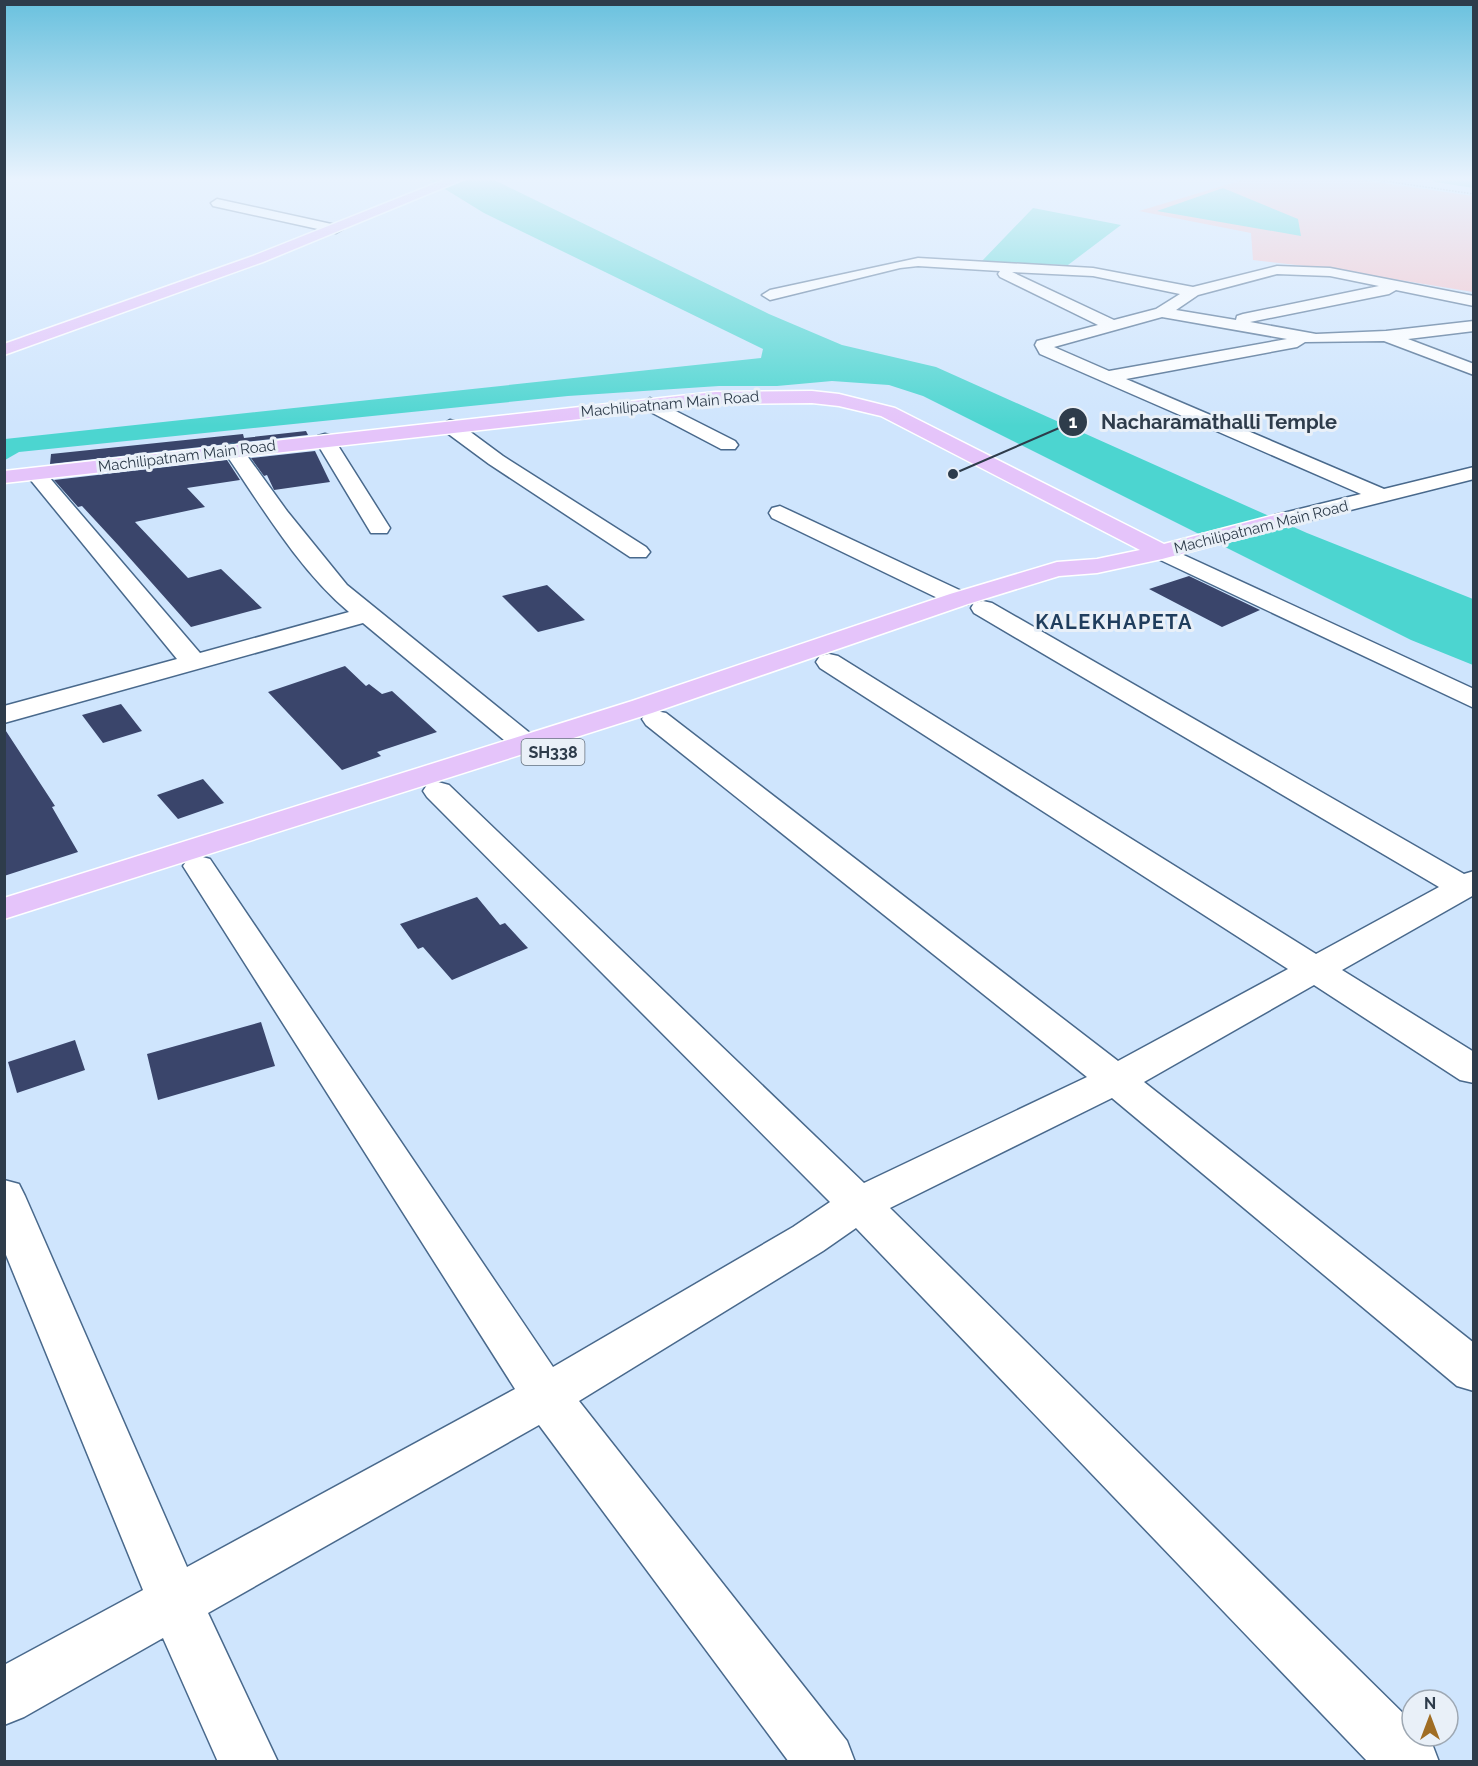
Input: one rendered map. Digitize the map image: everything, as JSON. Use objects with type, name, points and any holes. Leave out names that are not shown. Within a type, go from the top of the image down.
[{"type":"main road","points":[[4,350],[250,260]]},
{"type":"main road","name":"Machilipatnam Main Road","points":[[4,477],[650,404],[766,395],[839,400],[888,412],[1162,552],[1283,520]]},
{"type":"main road","name":"SH338","points":[[4,909],[811,651],[971,603],[1080,579],[1097,567],[1162,552]]},
{"type":"main road","name":"SH338","points":[[4,929],[829,662],[971,603]]},
{"type":"street","points":[[770,295],[900,264],[1093,272],[1193,292]]},
{"type":"street","points":[[984,266],[1033,285],[1115,327]]},
{"type":"street","points":[[1382,496],[1271,445],[1106,377],[1046,350],[1043,345],[1115,327],[1162,312],[1193,292],[1277,270],[1297,269],[1340,273],[1473,301]]},
{"type":"street","points":[[1226,322],[1404,286]]},
{"type":"street","points":[[1162,312],[1316,339]]},
{"type":"street","points":[[1106,377],[1316,339],[1386,336],[1473,326]]},
{"type":"street","points":[[1386,336],[1473,370]]},
{"type":"street","points":[[650,404],[728,445]]},
{"type":"street","points":[[450,426],[496,460],[638,552]]},
{"type":"street","points":[[325,440],[379,528]]},
{"type":"street","points":[[233,450],[316,565],[338,590],[526,744]]},
{"type":"street","name":"Machilipatnam Main Road","points":[[1283,520],[1473,473]]},
{"type":"street","points":[[36,474],[193,661]]},
{"type":"street","points":[[780,513],[971,603],[1468,884]]},
{"type":"street","points":[[1162,552],[1473,700]]},
{"type":"street","points":[[4,715],[366,615]]},
{"type":"street","points":[[829,662],[1473,1070]]},
{"type":"street","points":[[656,719],[1116,1080],[1473,1371]]},
{"type":"street","points":[[438,790],[859,1204],[1410,1761]]},
{"type":"street","points":[[199,866],[546,1396],[826,1761]]},
{"type":"street","points":[[4,1697],[546,1396],[808,1239],[859,1204],[1116,1080],[1468,884]]},
{"type":"street","points":[[4,1196],[175,1603],[249,1761]]},
{"type":"shaded area","points":[[581,260],[659,260],[769,314],[842,345],[936,367],[1307,533],[1473,599],[1473,665],[1411,640],[923,396],[889,385],[832,381],[777,386],[719,386],[568,396],[19,452],[5,460],[5,439],[761,358],[763,349]]},
{"type":"shaded area","points":[[983,260],[1074,260],[1068,265],[981,262]]},
{"type":"shaded area","points":[[1257,260],[1473,260],[1473,292],[1332,269]]},
{"type":"building","points":[[306,431],[308,435],[50,464],[51,454],[243,434],[244,438]]},
{"type":"building","points":[[315,451],[330,482],[274,490],[267,475],[264,476],[251,458]]},
{"type":"building","points":[[227,460],[240,480],[187,488],[205,507],[135,522],[188,578],[221,569],[262,608],[191,627],[82,506],[78,507],[54,480]]},
{"type":"building","points":[[1189,576],[1260,610],[1222,627],[1149,589]]},
{"type":"building","points":[[547,585],[585,620],[538,632],[502,596]]},
{"type":"building","points":[[345,666],[366,686],[369,684],[382,694],[392,691],[437,732],[377,752],[381,756],[342,770],[268,692]]},
{"type":"building","points":[[121,704],[142,731],[103,743],[82,715]]},
{"type":"building","points":[[4,728],[55,806],[52,807],[78,852],[4,876]]},
{"type":"building","points":[[203,779],[224,803],[178,819],[157,795]]},
{"type":"building","points":[[477,897],[500,925],[505,923],[528,948],[452,980],[423,947],[418,949],[400,924]]},
{"type":"building","points":[[261,1022],[275,1066],[158,1100],[147,1054]]},
{"type":"building","points":[[75,1040],[85,1070],[17,1093],[8,1062]]},
{"type":"place","name":"Nacharamathalli Temple","points":[[953,474]]},
{"type":"district","name":"KALEKHAPETA","points":[[1114,622]]}]
